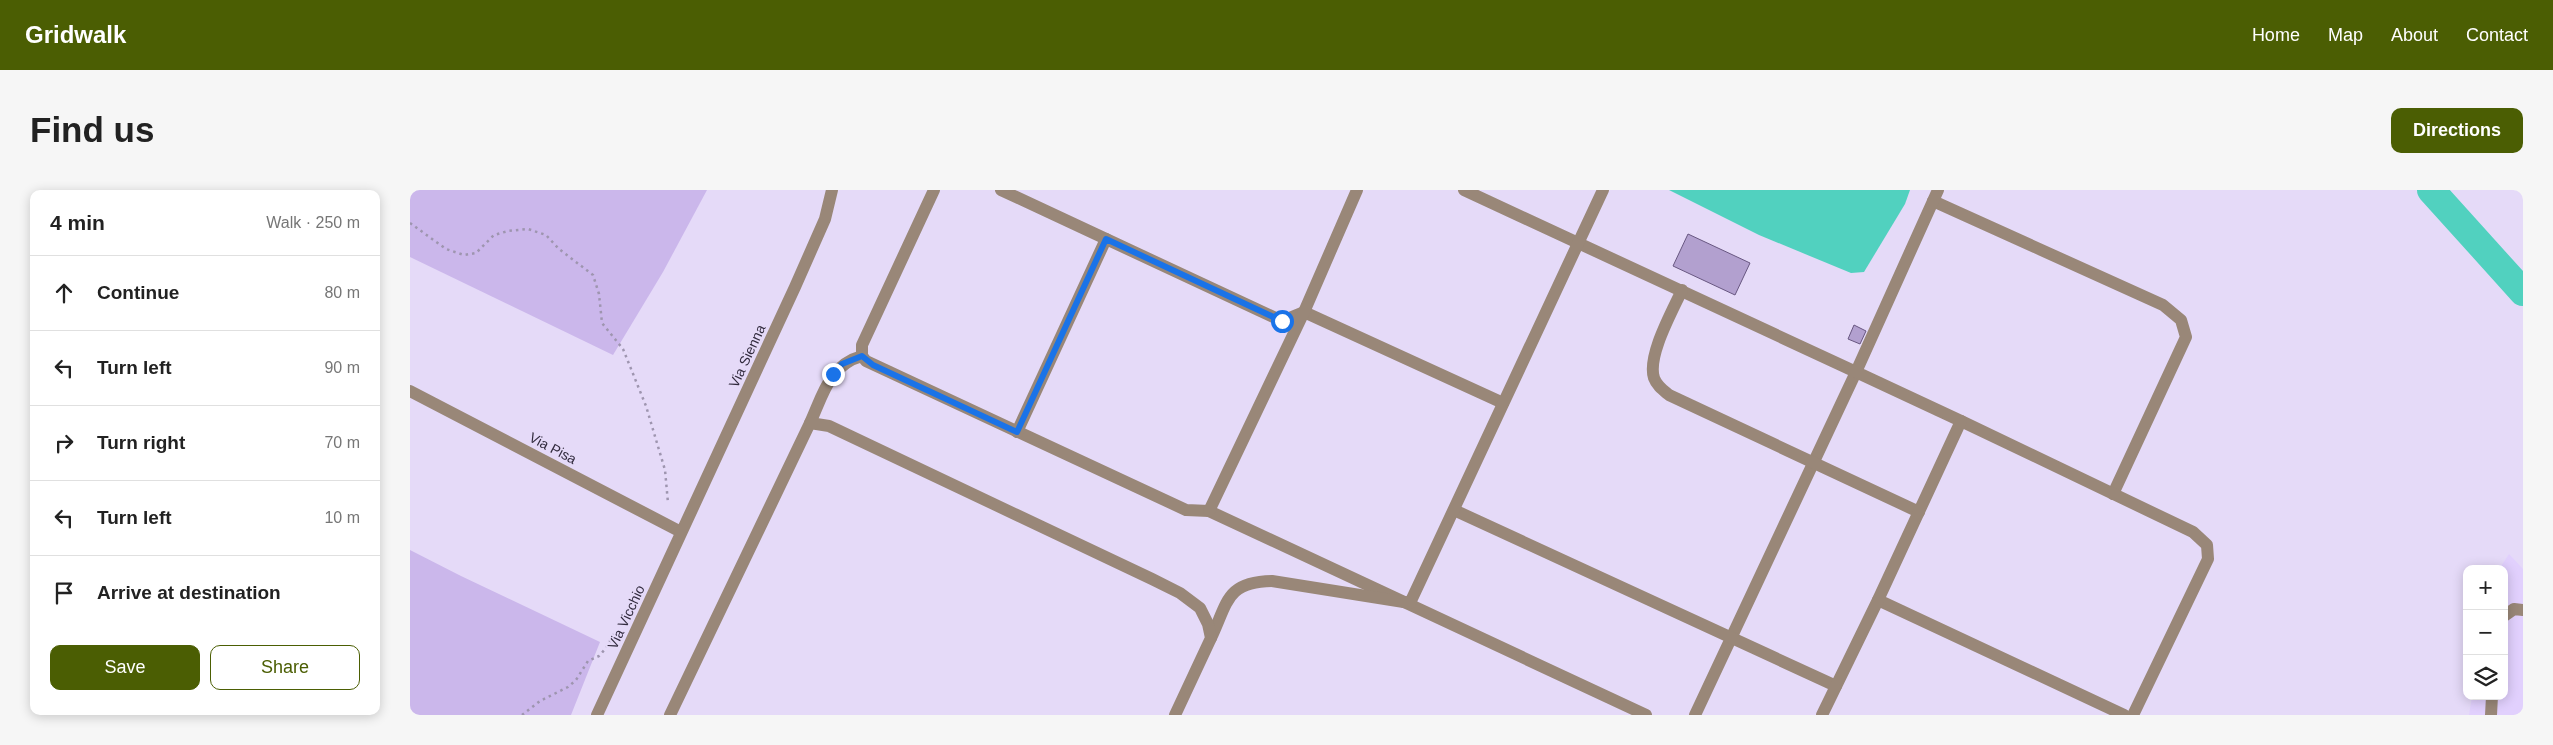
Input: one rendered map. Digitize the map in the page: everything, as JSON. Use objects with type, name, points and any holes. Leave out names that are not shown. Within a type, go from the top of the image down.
[{"type":"street","name":"Via Sienna","points":[[681,532],[825,219],[832,190]]},
{"type":"street","points":[[862,356],[862,344],[934,190]]},
{"type":"street","points":[[1001,190],[1282,321],[1304,312],[1503,403]]},
{"type":"street","points":[[1209,511],[1304,312],[1357,190]]},
{"type":"street","points":[[1464,190],[1682,290],[2193,532],[2207,545],[2208,559],[2133,715]]},
{"type":"street","points":[[1410,603],[1603,190]]},
{"type":"street","points":[[1695,715],[1729,638],[1856,372],[1936,196],[2163,304],[2181,320],[2186,337],[2112,494]]},
{"type":"street","points":[[1017,432],[1106,239]]},
{"type":"street","points":[[1682,290],[1652,364],[1658,386],[1669,395],[1918,512]]},
{"type":"street","points":[[670,715],[833,374],[842,364],[862,356]]},
{"type":"street","points":[[862,356],[873,365],[1186,510],[1209,511],[1410,603],[1646,715]]},
{"type":"street","name":"Via Pisa","points":[[410,391],[681,532]]},
{"type":"street","points":[[1822,715],[1961,421]]},
{"type":"street","points":[[810,423],[829,426],[1180,593],[1200,608],[1208,624],[1210,638]]},
{"type":"street","points":[[1454,510],[1836,686]]},
{"type":"street","name":"Via Vicchio","points":[[597,715],[681,532]]},
{"type":"street","points":[[1175,715],[1234,591],[1250,582],[1272,581],[1410,603]]},
{"type":"street","points":[[1878,600],[2124,715]]},
{"type":"street","points":[[2508,613],[2514,609],[2523,610]]},
{"type":"street","points":[[2491,715],[2492,700]]},
{"type":"path","points":[[410,223],[440,246],[464,255],[476,253],[494,236],[508,231],[528,229],[546,235],[558,249],[593,275],[599,294],[602,323],[623,349],[646,406],[665,470],[668,504]]},
{"type":"path","points":[[522,715],[540,701],[568,687],[576,680],[588,661],[606,648],[614,634]]},
{"type":"shaded area","points":[[410,190],[707,190],[663,272],[613,355],[410,257]]},
{"type":"shaded area","points":[[1669,190],[1910,190],[1905,204],[1864,272],[1851,273],[1759,235]]},
{"type":"shaded area","points":[[410,550],[600,642],[571,715],[410,715]]},
{"type":"shaded area","points":[[2509,554],[2523,569],[2523,715],[2469,715],[2471,700],[2508,700],[2508,565],[2502,565]]},
{"type":"building","points":[[1688,234],[1750,263],[1735,295],[1673,266]]},
{"type":"building","points":[[1854,325],[1866,331],[1860,344],[1848,339]]},
{"type":"waterway","points":[[2431,190],[2523,292]]},
{"type":"route","points":[[833,374],[842,364],[862,356],[873,365],[1017,432],[1106,239],[1282,321]]}]
